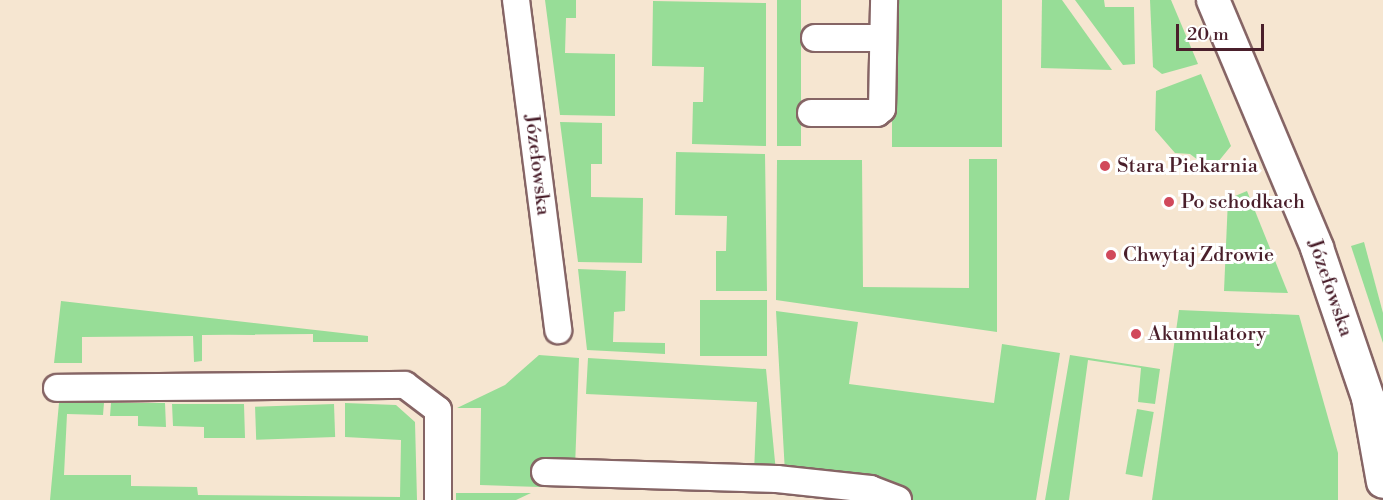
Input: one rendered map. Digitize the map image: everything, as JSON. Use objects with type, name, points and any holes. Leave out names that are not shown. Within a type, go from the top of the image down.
[{"type":"street","name":"Józefowska","points":[[516,0],[558,330]]},
{"type":"street","points":[[811,113],[877,113],[882,109],[884,0]]},
{"type":"street","name":"Józefowska","points":[[1219,1],[1317,248],[1368,398],[1383,482]]},
{"type":"street","points":[[815,38],[883,38]]},
{"type":"street","points":[[57,388],[405,385],[438,410],[438,500]]},
{"type":"street","points":[[545,472],[777,479],[870,489],[898,500]]},
{"type":"green space","points":[[545,0],[576,0],[576,18],[566,18],[565,53],[615,54],[615,116],[560,115]]},
{"type":"green space","points":[[777,0],[801,0],[801,146],[777,146]]},
{"type":"green space","points":[[892,0],[1002,0],[1002,147],[892,147]]},
{"type":"green space","points":[[1042,0],[1062,0],[1112,70],[1041,68]]},
{"type":"green space","points":[[1075,0],[1104,0],[1105,7],[1134,7],[1135,64],[1123,65]]},
{"type":"green space","points":[[1150,0],[1171,0],[1198,64],[1162,74],[1153,67]]},
{"type":"green space","points":[[653,1],[766,3],[766,146],[692,144],[693,102],[703,102],[704,67],[652,66]]},
{"type":"green space","points":[[1201,74],[1231,146],[1209,173],[1202,173],[1198,160],[1190,154],[1175,153],[1155,130],[1156,91]]},
{"type":"green space","points":[[560,122],[602,123],[602,164],[591,164],[591,197],[643,198],[642,263],[578,262]]},
{"type":"green space","points":[[676,152],[765,154],[767,291],[716,291],[716,251],[726,251],[727,216],[675,215]]},
{"type":"green space","points":[[969,159],[997,159],[997,332],[776,300],[777,160],[862,160],[863,287],[969,288]]},
{"type":"green space","points":[[1247,191],[1288,293],[1224,291],[1228,199]]},
{"type":"green space","points":[[1364,242],[1383,313],[1383,343],[1351,246]]},
{"type":"green space","points":[[578,269],[626,271],[625,311],[614,312],[613,342],[665,343],[665,354],[587,350]]},
{"type":"green space","points":[[700,300],[767,300],[767,356],[700,356]]},
{"type":"green space","points":[[61,301],[368,336],[368,342],[313,342],[313,334],[202,335],[202,361],[194,362],[193,336],[82,337],[82,363],[54,363]]},
{"type":"green space","points":[[1179,310],[1299,315],[1338,453],[1338,500],[1152,500]]},
{"type":"green space","points":[[776,311],[858,322],[849,384],[994,403],[1002,344],[1060,353],[1036,500],[913,500],[872,483],[785,473]]},
{"type":"green space","points":[[539,355],[579,358],[575,468],[541,468],[540,487],[480,485],[481,408],[457,408],[505,385]]},
{"type":"green space","points":[[1070,355],[1160,369],[1155,404],[1138,402],[1141,368],[1088,360],[1069,500],[1045,500]]},
{"type":"green space","points":[[588,358],[766,369],[776,472],[754,472],[757,402],[586,394]]},
{"type":"green space","points":[[59,403],[104,403],[103,415],[67,414],[64,475],[131,475],[131,486],[197,487],[198,495],[400,497],[401,440],[345,437],[345,403],[396,405],[415,422],[417,500],[50,500]]},
{"type":"green space","points":[[111,403],[165,403],[166,427],[138,426],[138,416],[110,416]]},
{"type":"green space","points":[[172,404],[244,404],[245,438],[204,438],[204,427],[173,426]]},
{"type":"green space","points":[[334,404],[335,437],[256,440],[255,407]]},
{"type":"green space","points":[[1137,409],[1154,412],[1142,477],[1126,474]]},
{"type":"green space","points":[[456,493],[531,493],[516,500],[456,500]]},
{"type":"place","name":"Stara Piekarnia","points":[[1105,166]]},
{"type":"place","name":"Po schodkach","points":[[1169,202]]},
{"type":"place","name":"Chwytaj Zdrowie","points":[[1111,255]]},
{"type":"place","name":"Akumulatory","points":[[1136,334]]}]
